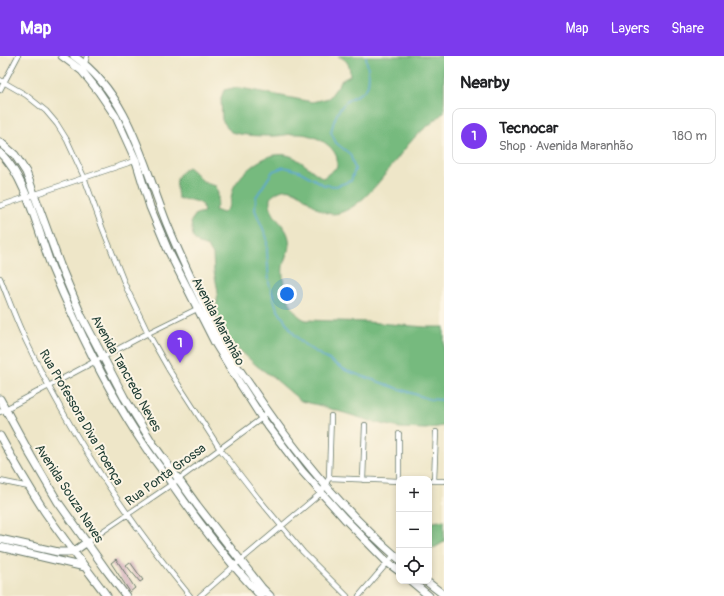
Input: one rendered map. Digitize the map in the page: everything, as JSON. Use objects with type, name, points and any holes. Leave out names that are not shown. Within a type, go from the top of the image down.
[{"type":"street","points":[[0,90],[2,81],[18,56]]},
{"type":"street","name":"Avenida Maranhão","points":[[62,56],[82,71],[116,117],[136,161],[150,207],[168,250],[215,343],[262,418],[320,493],[396,570]]},
{"type":"street","name":"Avenida Maranhão","points":[[74,56],[85,64],[111,94],[136,139],[182,261],[222,342],[268,411],[377,540],[396,556]]},
{"type":"street","points":[[82,71],[87,56]]},
{"type":"street","points":[[2,81],[31,99],[46,111],[68,140],[84,177],[126,287],[148,333],[168,370],[220,449],[281,526],[345,596]]},
{"type":"street","name":"Avenida Tancredo Neves","points":[[0,142],[15,155],[26,172],[63,272],[82,317],[124,397],[175,481],[191,512],[234,566],[261,596]]},
{"type":"street","name":"Avenida Tancredo Neves","points":[[0,153],[8,160],[17,174],[52,269],[75,321],[95,361],[146,447],[201,511],[270,596]]},
{"type":"street","points":[[0,206],[26,196],[136,161],[144,157]]},
{"type":"street","name":"Rua Professora Diva Proença","points":[[0,278],[27,344],[49,387],[100,474],[128,515],[190,596]]},
{"type":"street","points":[[2,410],[49,387],[95,361],[204,305]]},
{"type":"street","name":"Avenida Souza Naves","points":[[0,399],[2,410],[58,502],[107,572],[126,596]]},
{"type":"street","name":"Rua Ponta Grossa","points":[[73,552],[128,515],[220,449],[262,418],[268,411]]},
{"type":"street","points":[[200,596],[240,560],[320,493],[327,481],[331,416]]},
{"type":"street","points":[[363,480],[365,425]]},
{"type":"street","points":[[436,432],[432,481],[444,481]]},
{"type":"street","points":[[399,434],[399,476]]},
{"type":"street","points":[[0,436],[29,487],[73,552],[107,596]]},
{"type":"street","points":[[0,481],[29,487]]},
{"type":"street","points":[[327,481],[396,481]]},
{"type":"street","points":[[0,539],[50,551],[67,553],[73,552]]},
{"type":"street","points":[[0,547],[85,567]]},
{"type":"street","points":[[359,596],[388,563],[396,558]]},
{"type":"street","points":[[415,584],[430,596]]},
{"type":"street","points":[[430,584],[444,595]]},
{"type":"green space","points":[[338,56],[444,56],[444,112],[409,143],[372,190],[351,208],[339,213],[329,214],[320,210],[297,193],[289,190],[280,191],[270,198],[270,205],[274,215],[284,228],[289,239],[289,249],[283,266],[283,280],[287,297],[295,312],[306,320],[444,327],[443,426],[426,429],[400,428],[301,401],[257,366],[230,341],[219,327],[216,310],[218,291],[214,272],[213,255],[208,247],[199,244],[193,238],[191,221],[196,214],[204,212],[202,204],[196,201],[178,198],[177,180],[180,173],[188,167],[203,181],[210,185],[216,186],[218,198],[215,210],[223,213],[229,207],[234,187],[240,178],[253,165],[261,160],[278,155],[287,155],[295,158],[323,178],[337,167],[337,158],[335,153],[327,144],[304,134],[258,136],[231,132],[222,120],[221,98],[224,90],[241,88],[312,102],[329,98],[342,80],[350,76],[348,63]]},
{"type":"green space","points":[[444,520],[444,542],[432,549],[432,548],[432,522]]},
{"type":"building","points":[[116,559],[135,588],[130,592],[111,563]]},
{"type":"building","points":[[130,562],[143,580],[140,582],[126,565]]},
{"type":"waterway","points":[[366,56],[369,76],[367,87],[363,92],[348,100],[340,108],[333,123],[331,132],[336,143],[350,154],[355,169],[351,181],[336,186],[324,185],[299,171],[284,167],[273,171],[256,197],[255,210],[267,238],[269,283],[277,309],[294,334],[306,346],[347,371],[429,399],[444,400]]},
{"type":"place","name":"Tecnocar","points":[[180,363]]}]
